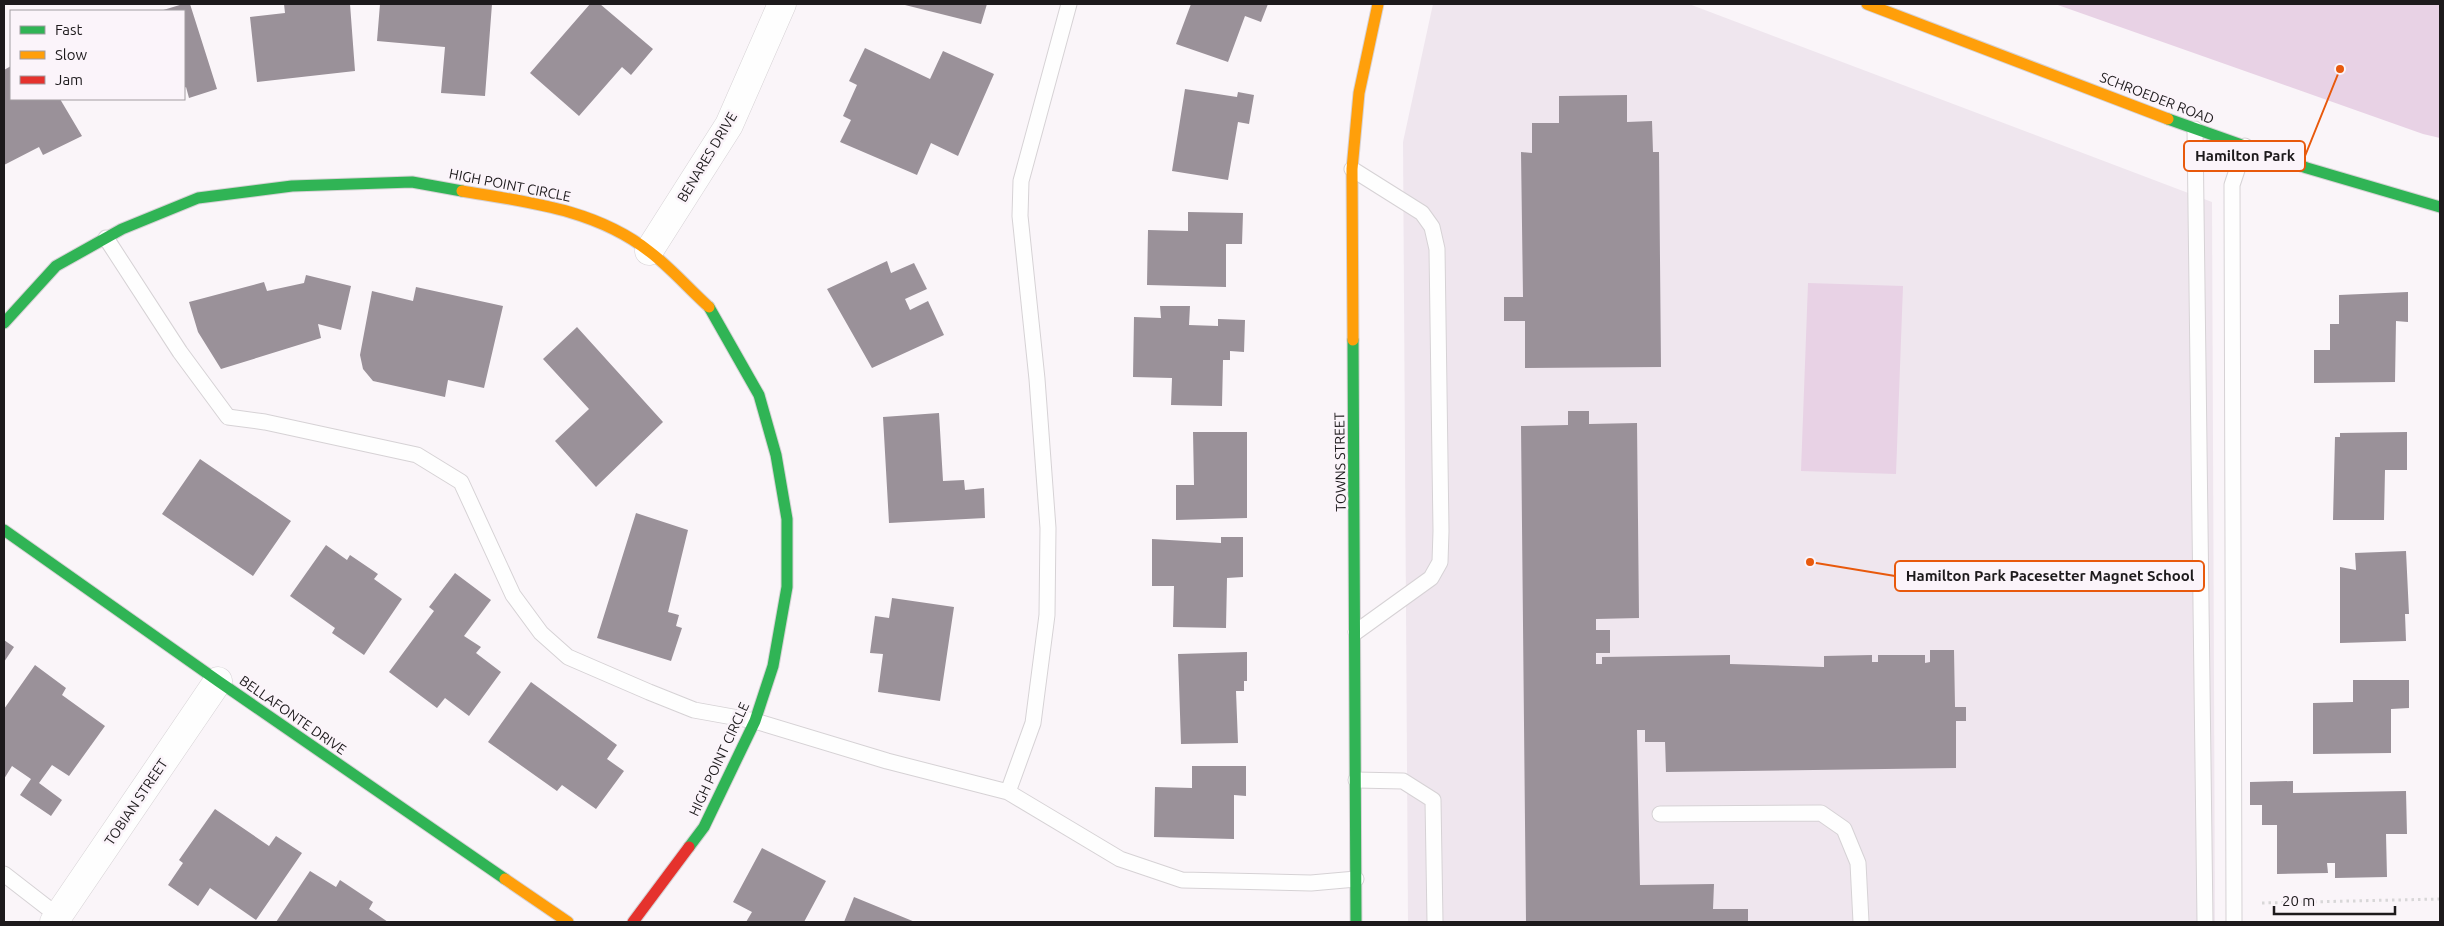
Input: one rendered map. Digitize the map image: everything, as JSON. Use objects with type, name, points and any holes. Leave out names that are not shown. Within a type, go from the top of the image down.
[{"type":"street","name":"BENARES DRIVE","points":[[649,251],[729,125],[782,4]]},
{"type":"street","name":"TOWNS STREET","points":[[1356,922],[1356,632],[1352,169],[1359,94],[1378,4]]},
{"type":"street","name":"SCHROEDER ROAD","points":[[1867,4],[2195,128],[2307,168],[2440,207]]},
{"type":"street","name":"HIGH POINT CIRCLE","points":[[4,323],[56,266],[122,229],[198,198],[292,186],[412,182],[546,205],[596,220],[649,251],[709,307],[759,394],[776,455],[787,519],[786,587],[773,666],[756,721],[704,827],[633,922]]},
{"type":"street","name":"BELLAFONTE DRIVE","points":[[4,530],[218,681],[568,922]]},
{"type":"street","name":"TOBIAN STREET","points":[[59,920],[218,681]]},
{"type":"lane","points":[[1008,792],[1033,723],[1047,615],[1048,528],[1037,379],[1020,216],[1021,181],[1069,4]]},
{"type":"lane","points":[[2195,128],[2205,922]]},
{"type":"lane","points":[[2234,922],[2232,185],[2245,146]]},
{"type":"lane","points":[[1352,169],[1422,213],[1432,227],[1437,249],[1440,531],[1440,562],[1431,578],[1356,632]]},
{"type":"lane","points":[[106,238],[180,352],[228,417],[284,426],[417,455],[461,482],[513,595],[541,632],[568,657],[694,710],[756,721],[887,761],[1008,792],[1120,859],[1182,880],[1311,883],[1356,879]]},
{"type":"lane","points":[[1356,780],[1403,781],[1433,800],[1435,922]]},
{"type":"lane","points":[[1660,814],[1821,813],[1844,829],[1858,863],[1861,922]]},
{"type":"lane","points":[[4,874],[59,920]]},
{"type":"path","points":[[2234,904],[2440,899]]},
{"type":"shaded area","points":[[1433,4],[1689,4],[2212,202],[2215,922],[1408,922],[1403,142]]},
{"type":"shaded area","points":[[2055,4],[2440,4],[2440,138],[2423,134]]},
{"type":"shaded area","points":[[1808,283],[1903,286],[1896,474],[1801,471]]},
{"type":"building","points":[[183,4],[190,4],[217,89],[189,98],[185,88],[185,10],[163,10]]},
{"type":"building","points":[[284,4],[350,4],[355,71],[257,82],[250,17],[285,13]]},
{"type":"building","points":[[380,4],[492,4],[485,96],[441,93],[445,47],[377,41]]},
{"type":"building","points":[[590,4],[600,4],[653,49],[631,75],[622,67],[579,116],[530,73]]},
{"type":"building","points":[[901,4],[987,4],[981,24]]},
{"type":"building","points":[[1191,4],[1268,4],[1261,22],[1245,16],[1228,62],[1176,44]]},
{"type":"building","points":[[865,48],[930,79],[943,51],[994,74],[958,156],[931,143],[917,175],[840,142],[851,120],[843,116],[857,85],[849,81]]},
{"type":"building","points":[[10,67],[10,100],[61,100],[82,136],[43,155],[39,147],[4,165],[4,70]]},
{"type":"building","points":[[1185,89],[1237,97],[1238,92],[1254,95],[1249,124],[1238,122],[1228,180],[1172,171]]},
{"type":"building","points":[[1627,95],[1627,122],[1652,121],[1653,152],[1659,152],[1661,367],[1525,368],[1525,321],[1504,321],[1504,297],[1523,297],[1521,152],[1532,153],[1532,123],[1559,123],[1559,96]]},
{"type":"building","points":[[1188,212],[1243,213],[1242,244],[1226,244],[1226,287],[1147,285],[1148,230],[1188,231]]},
{"type":"building","points":[[887,261],[891,273],[914,263],[927,289],[905,299],[910,310],[928,301],[944,335],[872,368],[827,289]]},
{"type":"building","points":[[306,275],[351,286],[341,330],[318,324],[321,338],[221,369],[198,332],[189,302],[264,282],[267,291],[304,283]]},
{"type":"building","points":[[416,287],[503,306],[484,388],[448,380],[445,397],[373,381],[363,369],[360,355],[372,291],[413,301]]},
{"type":"building","points":[[2408,292],[2408,322],[2396,321],[2395,382],[2314,383],[2314,350],[2330,350],[2330,324],[2339,324],[2339,295]]},
{"type":"building","points":[[1160,306],[1190,306],[1189,325],[1218,326],[1218,319],[1245,320],[1244,352],[1230,351],[1230,360],[1223,360],[1222,406],[1171,405],[1172,378],[1133,377],[1134,317],[1161,318]]},
{"type":"building","points":[[577,327],[663,422],[596,487],[555,441],[589,409],[543,359]]},
{"type":"building","points":[[1568,411],[1589,411],[1589,424],[1637,423],[1639,618],[1596,619],[1596,630],[1610,630],[1610,653],[1596,653],[1596,664],[1602,664],[1602,657],[1730,655],[1730,664],[1824,667],[1824,656],[1872,655],[1872,662],[1878,662],[1878,655],[1925,655],[1925,663],[1930,662],[1930,650],[1954,650],[1955,707],[1966,707],[1966,721],[1956,721],[1956,768],[1666,772],[1665,742],[1645,742],[1645,730],[1637,730],[1640,885],[1714,884],[1713,909],[1748,909],[1748,922],[1526,922],[1521,426],[1568,425]]},
{"type":"building","points":[[939,413],[943,481],[964,480],[965,490],[984,488],[985,518],[889,523],[883,417]]},
{"type":"building","points":[[1193,432],[1247,432],[1247,518],[1176,520],[1176,485],[1194,485]]},
{"type":"building","points":[[2407,432],[2407,470],[2385,470],[2384,520],[2333,520],[2335,437],[2340,437],[2340,433]]},
{"type":"building","points":[[200,459],[291,521],[253,576],[162,514]]},
{"type":"building","points":[[636,513],[688,530],[668,612],[679,615],[676,626],[682,628],[671,661],[597,638]]},
{"type":"building","points":[[1221,537],[1243,537],[1243,577],[1227,578],[1226,628],[1173,627],[1174,586],[1152,586],[1152,539],[1221,543]]},
{"type":"building","points":[[326,545],[347,560],[350,555],[378,574],[374,579],[402,599],[364,655],[332,633],[335,628],[290,596]]},
{"type":"building","points":[[2406,551],[2409,614],[2405,614],[2406,641],[2340,643],[2340,567],[2356,570],[2355,553]]},
{"type":"building","points":[[455,573],[491,600],[464,636],[481,647],[476,653],[501,672],[469,716],[445,698],[437,708],[389,672],[434,611],[429,607]]},
{"type":"building","points":[[892,598],[954,607],[940,701],[878,692],[883,654],[870,653],[875,616],[889,618]]},
{"type":"building","points":[[4,640],[14,647],[4,662]]},
{"type":"building","points":[[1247,652],[1247,681],[1244,681],[1244,691],[1236,691],[1238,743],[1181,744],[1178,654]]},
{"type":"building","points":[[35,665],[66,688],[62,695],[105,726],[69,776],[52,765],[39,783],[62,800],[51,816],[20,795],[31,779],[12,766],[4,779],[4,709]]},
{"type":"building","points":[[2353,680],[2409,680],[2409,708],[2391,709],[2391,753],[2313,754],[2313,703],[2353,702]]},
{"type":"building","points":[[531,682],[617,745],[607,759],[624,771],[596,809],[562,785],[557,791],[488,742]]},
{"type":"building","points":[[1192,766],[1246,766],[1246,796],[1234,795],[1234,839],[1154,837],[1155,787],[1192,788]]},
{"type":"building","points":[[2293,781],[2293,793],[2406,791],[2407,834],[2386,834],[2387,877],[2335,878],[2335,863],[2327,863],[2328,873],[2277,874],[2277,825],[2262,825],[2262,805],[2250,805],[2250,782]]},
{"type":"building","points":[[215,809],[269,846],[276,836],[302,853],[256,920],[210,888],[198,906],[168,885],[183,863],[179,860]]},
{"type":"building","points":[[762,848],[826,881],[804,922],[746,922],[752,912],[733,902]]},
{"type":"building","points":[[310,871],[336,887],[340,880],[373,902],[369,909],[388,922],[276,922]]},
{"type":"building","points":[[854,897],[915,922],[844,922]]},
{"type":"traffic: fast","points":[[2168,119],[2307,168],[2440,207]]},
{"type":"traffic: fast","points":[[4,323],[56,266],[122,229],[198,198],[292,186],[412,182],[462,191]]},
{"type":"traffic: fast","points":[[689,847],[704,827],[755,721],[773,666],[787,587],[787,519],[776,455],[759,395],[709,307]]},
{"type":"traffic: fast","points":[[1353,340],[1356,922]]},
{"type":"traffic: fast","points":[[4,530],[218,681],[505,879]]},
{"type":"traffic: slow","points":[[1353,340],[1352,169],[1359,93],[1378,4]]},
{"type":"traffic: slow","points":[[1867,4],[2168,119]]},
{"type":"traffic: slow","points":[[462,191],[560,209],[607,226],[629,237],[650,252],[709,307]]},
{"type":"traffic: slow","points":[[505,879],[568,922]]},
{"type":"traffic: jam","points":[[633,922],[689,847]]},
{"type":"place","name":"Hamilton Park","points":[[2340,69]]},
{"type":"place","name":"Hamilton Park Pacesetter Magnet School","points":[[1810,562]]}]
